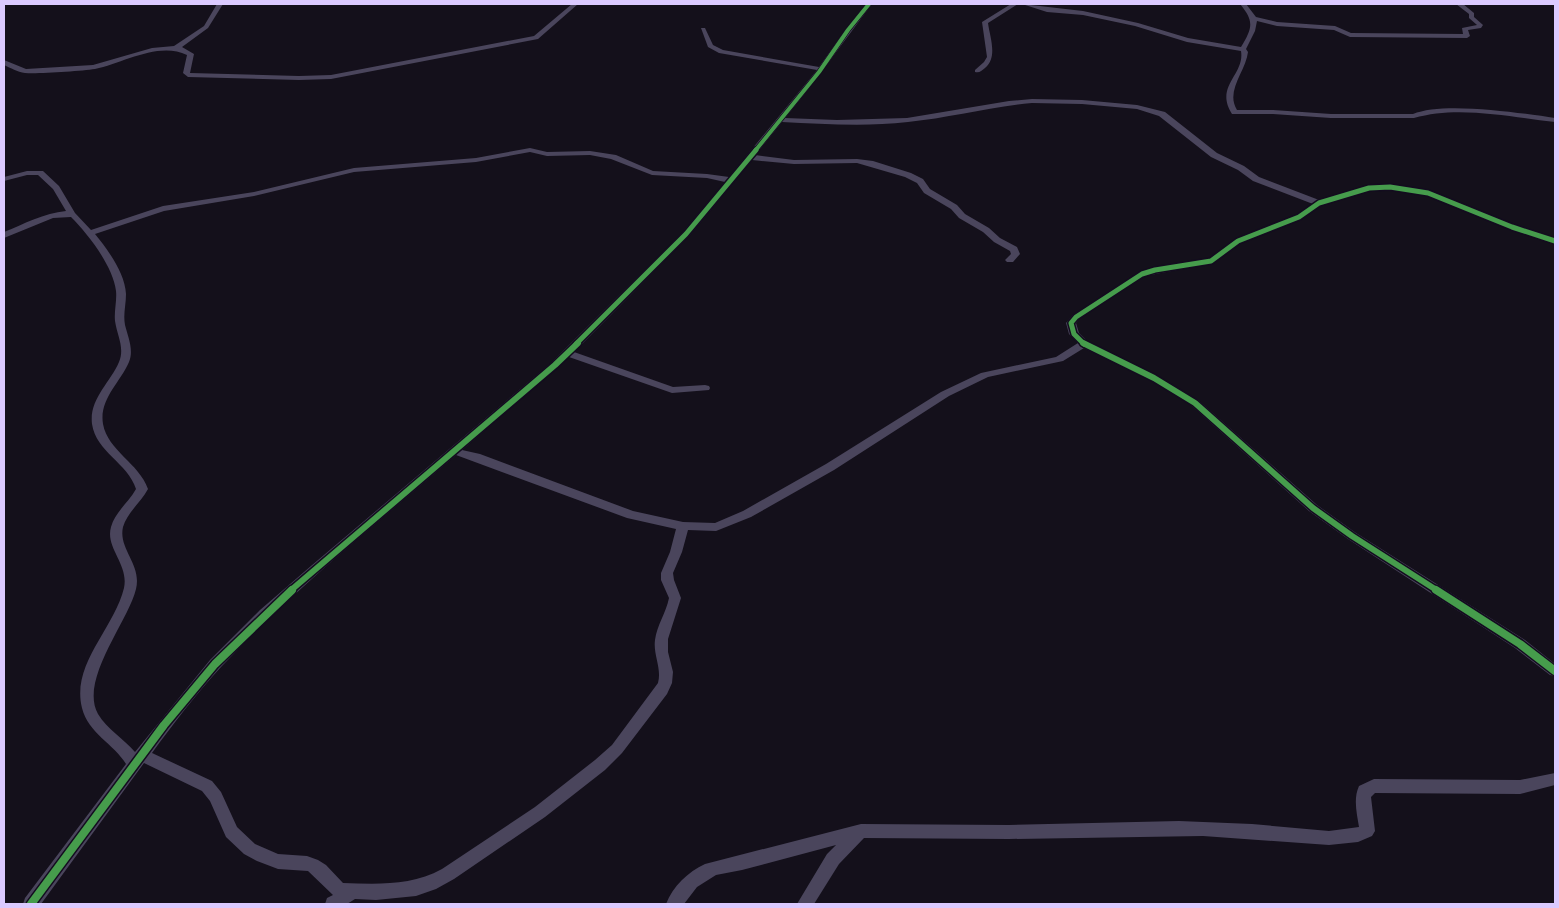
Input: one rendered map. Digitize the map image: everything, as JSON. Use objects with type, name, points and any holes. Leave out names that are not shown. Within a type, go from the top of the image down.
[{"type":"street","points":[[176,48],[206,27],[220,4]]},
{"type":"street","points":[[4,62],[26,71],[88,68],[152,50],[176,48],[189,51],[192,54],[186,73],[188,76],[331,77],[536,38],[575,4]]},
{"type":"street","points":[[31,904],[194,687],[253,626],[315,569],[568,353],[679,240],[731,180],[821,69],[869,4]]},
{"type":"street","points":[[977,71],[987,64],[990,57],[984,22],[1015,4]]},
{"type":"street","points":[[1025,4],[1042,9],[1083,13],[1136,24],[1187,40],[1243,49]]},
{"type":"street","points":[[1243,4],[1249,8],[1254,18],[1254,29],[1243,49],[1245,59],[1230,93],[1230,105],[1233,112],[1273,112],[1310,116],[1414,116],[1423,112],[1467,112],[1506,114],[1555,120]]},
{"type":"street","points":[[1254,18],[1277,24],[1335,28],[1350,35],[1467,36],[1464,29],[1479,27],[1480,25],[1472,17],[1472,14],[1459,4]]},
{"type":"street","points":[[703,29],[710,46],[721,52],[821,69]]},
{"type":"street","points":[[780,120],[837,122],[907,120],[1032,101],[1082,102],[1136,107],[1162,114],[1214,155],[1242,168],[1256,179],[1319,203]]},
{"type":"street","points":[[89,233],[163,209],[254,194],[354,170],[476,160],[530,150],[547,154],[590,153],[613,157],[652,173],[707,176],[731,180]]},
{"type":"street","points":[[750,157],[794,162],[870,162],[908,175],[920,181],[927,191],[954,207],[962,216],[986,230],[997,240],[1014,249],[1016,254],[1010,260]]},
{"type":"street","points":[[4,179],[27,173],[40,173],[56,188],[72,214],[105,253],[120,287],[118,314],[126,356],[99,406],[97,416],[99,428],[108,447],[138,479],[142,490],[117,527],[115,535],[131,568],[131,582],[119,617],[95,662],[88,683],[86,696],[91,715],[138,760],[207,786],[213,791],[226,826],[237,839],[272,860],[311,865],[319,869],[340,891],[416,888],[437,881],[477,856],[540,812],[588,775],[617,749],[667,681],[661,644],[664,628],[671,616],[675,598],[673,588],[667,578],[667,572],[677,550],[683,526]]},
{"type":"street","points":[[1555,241],[1512,227],[1428,193],[1407,188],[1382,186],[1369,188],[1319,203],[1299,217],[1238,241],[1211,261],[1155,270],[1132,280],[1071,323],[1074,334],[1084,344],[1154,378],[1195,403],[1313,508],[1381,556],[1520,644],[1555,671]]},
{"type":"street","points":[[4,235],[56,215],[72,214]]},
{"type":"street","points":[[454,452],[476,458],[630,515],[683,526],[716,527],[736,519],[830,468],[965,383],[1008,369],[1059,359],[1084,344]]},
{"type":"street","points":[[568,353],[672,390],[705,388]]},
{"type":"street","points":[[674,904],[686,888],[696,879],[709,870],[724,864],[742,864],[861,831],[922,832],[1136,828],[1249,830],[1354,837],[1368,831],[1363,797],[1367,788],[1412,785],[1520,787],[1555,779]]},
{"type":"street","points":[[805,904],[833,859],[861,831]]},
{"type":"street","points":[[333,904],[352,892]]},
{"type":"cycle path","points":[[31,904],[164,725],[215,664],[265,614],[315,569],[555,365],[646,275],[686,234],[731,180],[819,72],[848,30],[869,4]]},
{"type":"cycle path","points":[[1555,241],[1512,227],[1428,193],[1390,187],[1369,188],[1319,203],[1299,217],[1238,241],[1211,261],[1155,270],[1142,274],[1076,317],[1071,323],[1074,334],[1084,344],[1154,378],[1195,403],[1313,508],[1352,536],[1520,644],[1555,671]]}]
